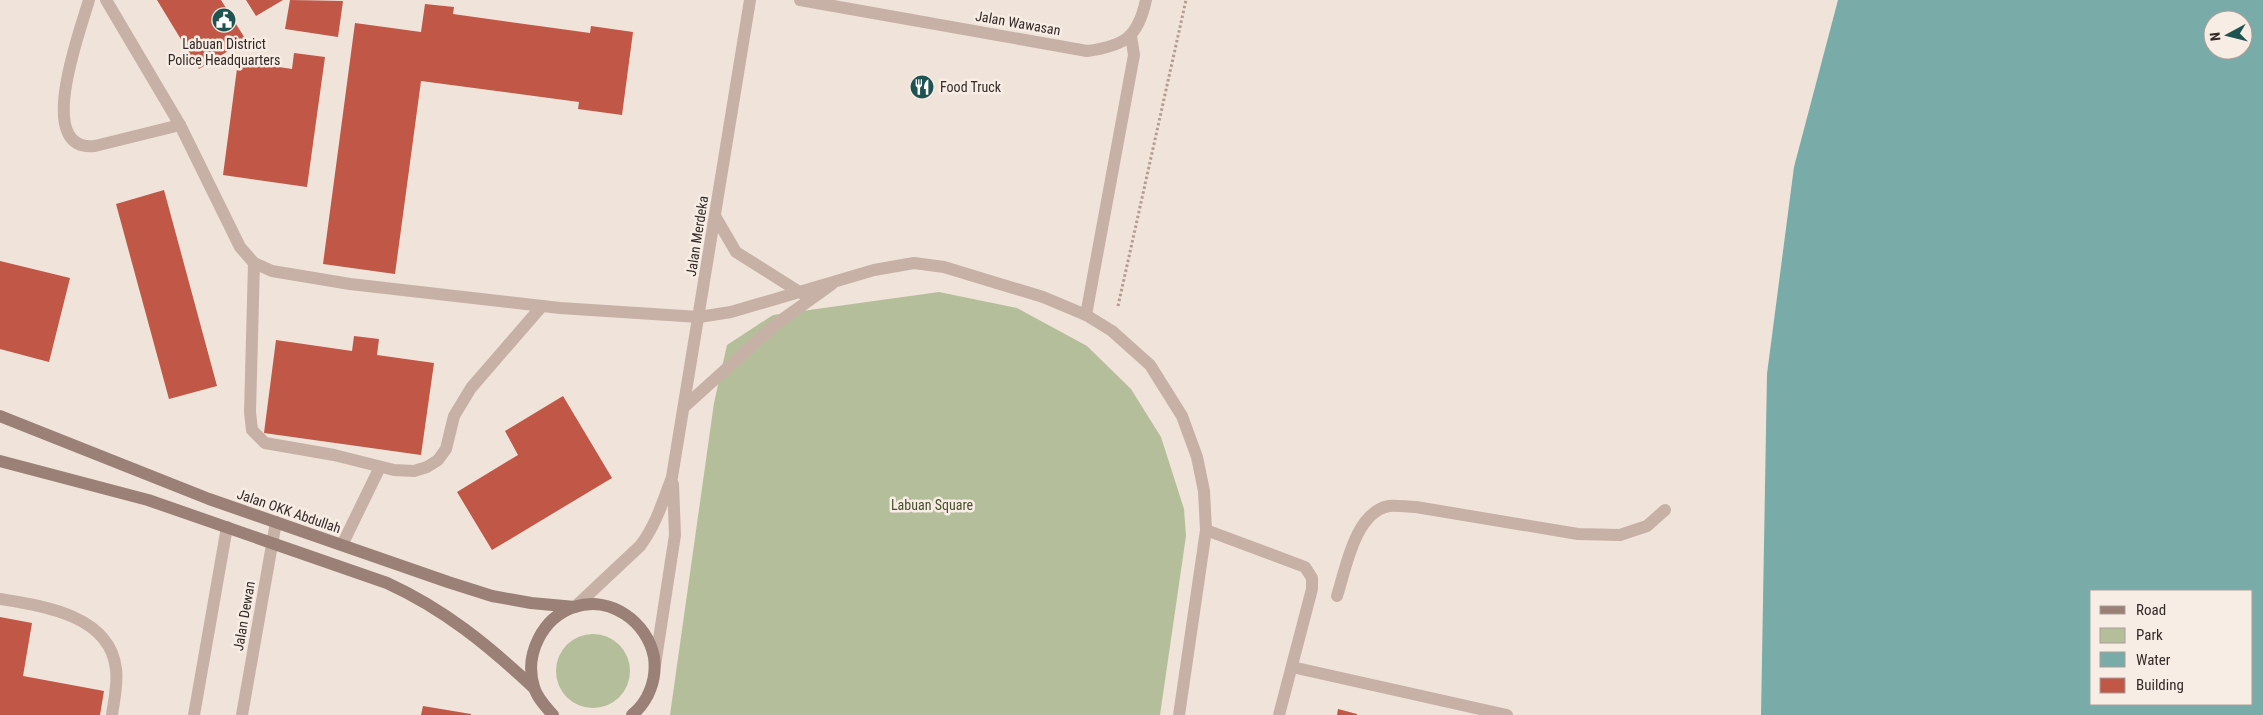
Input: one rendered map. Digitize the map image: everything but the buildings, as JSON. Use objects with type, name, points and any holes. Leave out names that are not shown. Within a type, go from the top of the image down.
[{"type":"main road","name":"Jalan OKK Abdullah","points":[[0,416],[210,499],[492,596],[531,603],[575,607],[594,605],[612,608],[630,617],[643,630],[652,647],[655,666]]},
{"type":"main road","points":[[0,460],[148,500],[387,583],[419,598],[442,612],[495,652],[534,688],[543,704],[553,715]]},
{"type":"main road","points":[[534,688],[531,668],[534,648],[543,630],[557,616],[575,607]]},
{"type":"main road","points":[[632,715],[639,710],[648,695],[654,681],[655,666]]},
{"type":"main road","points":[[648,695],[648,715]]},
{"type":"street","points":[[89,0],[68,80],[63,113],[65,130],[74,143],[85,147],[95,146],[180,125]]},
{"type":"street","points":[[106,0],[180,125],[240,247],[254,262],[272,271],[350,284],[542,306],[699,317],[732,312],[832,284],[874,270],[914,263],[944,267],[1043,297],[1086,315],[1112,331],[1150,365],[1182,416],[1197,457],[1204,492],[1206,530],[1179,715]]},
{"type":"street","name":"Jalan Merdeka","points":[[575,607],[640,546],[648,536],[672,477],[750,0]]},
{"type":"street","name":"Jalan Wawasan","points":[[800,0],[1088,51],[1108,48],[1131,36]]},
{"type":"street","points":[[1086,315],[1134,56],[1131,36],[1141,21],[1146,0]]},
{"type":"street","points":[[715,216],[736,252],[801,293]]},
{"type":"street","points":[[254,262],[250,412],[252,430],[265,443],[334,455],[394,470],[414,471],[438,460],[446,449],[454,416],[471,388],[542,306]]},
{"type":"street","points":[[684,407],[776,324],[832,284]]},
{"type":"street","points":[[342,545],[380,467]]},
{"type":"street","name":"Jalan Merdeka","points":[[655,666],[675,535],[672,477]]},
{"type":"street","points":[[1337,596],[1361,525],[1374,512],[1389,506],[1416,507],[1578,534],[1612,535],[1620,535],[1647,526],[1666,510]]},
{"type":"street","name":"Jalan Dewan","points":[[242,715],[276,522]]},
{"type":"street","points":[[194,715],[226,527]]},
{"type":"street","points":[[1206,530],[1305,566],[1312,578],[1312,589],[1279,715]]},
{"type":"street","points":[[0,599],[64,612],[87,625],[103,638],[112,652],[116,669],[116,688],[112,715]]},
{"type":"street","points":[[1292,667],[1507,715]]},
{"type":"path","points":[[1112,331],[1186,0]]},
{"type":"green space","name":"Labuan Square","points":[[939,292],[1017,308],[1087,346],[1131,389],[1161,437],[1184,509],[1186,536],[1160,715],[670,715],[714,403],[727,345],[773,315]]},
{"type":"green space","points":[[593,634],[614,640],[624,650],[630,671],[624,692],[614,702],[593,708],[572,702],[562,692],[556,671],[562,650],[572,640]]},
{"type":"water","points":[[1838,0],[2263,0],[2263,715],[1761,715],[1767,374],[1794,167]]},
{"type":"place","name":"Labuan District Police Headquarters","points":[[224,20]]},
{"type":"place","name":"Food Truck","points":[[922,87]]}]
